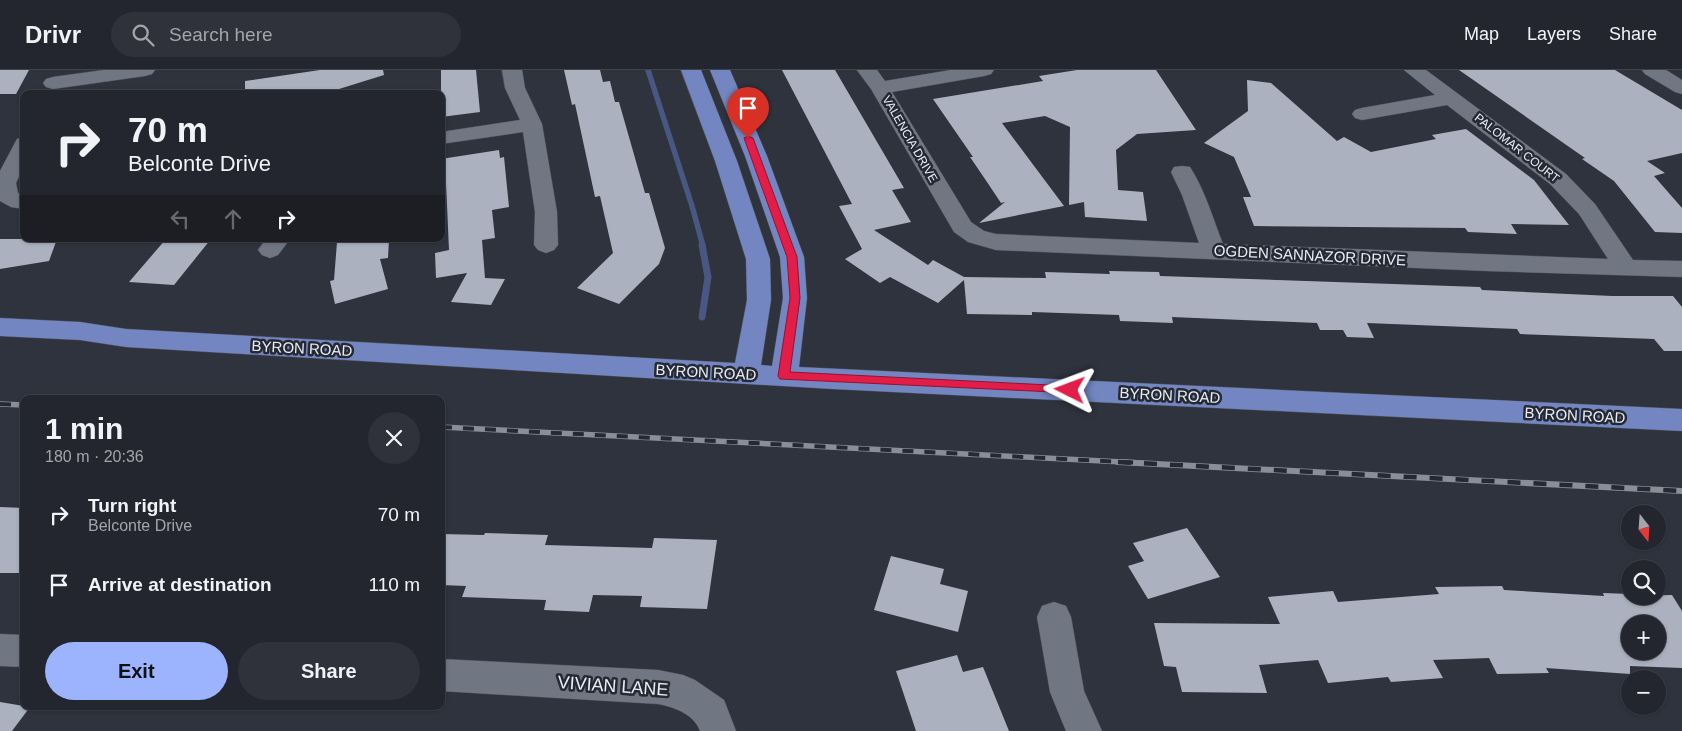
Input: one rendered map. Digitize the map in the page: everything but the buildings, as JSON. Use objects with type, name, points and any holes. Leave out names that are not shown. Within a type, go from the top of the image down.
[{"type":"main road","points":[[691,70],[726,160],[758,259],[759,300],[746,374]]},
{"type":"main road","points":[[720,70],[756,156],[792,257],[795,298],[784,376]]},
{"type":"main road","name":"BYRON ROAD","points":[[0,327],[80,331],[126,338],[746,374],[1682,420]]},
{"type":"street","points":[[53,82],[145,70]]},
{"type":"street","points":[[512,70],[515,88],[532,124],[546,212],[546,245]]},
{"type":"street","name":"VALENCIA DRIVE","points":[[867,70],[880,88],[951,209]]},
{"type":"street","points":[[880,88],[984,70]]},
{"type":"street","name":"PALOMAR COURT","points":[[1414,70],[1558,178],[1587,209],[1626,267]]},
{"type":"street","points":[[1652,70],[1682,88]]},
{"type":"street","points":[[1362,114],[1452,98]]},
{"type":"street","points":[[445,137],[532,124]]},
{"type":"street","points":[[20,151],[5,183],[7,196],[20,202]]},
{"type":"street","points":[[1182,172],[1193,195],[1213,250]]},
{"type":"street","name":"OGDEN SANNAZOR DRIVE","points":[[951,209],[962,227],[976,237],[996,242],[1487,263],[1682,269]]},
{"type":"street","points":[[1054,617],[1067,692],[1084,731]]},
{"type":"street","points":[[0,650],[20,651]]},
{"type":"street","name":"VIVIAN LANE","points":[[445,675],[658,687],[683,692],[711,712],[718,731]]},
{"type":"waterway","points":[[648,70],[703,246]]},
{"type":"waterway","points":[[702,245],[708,277],[702,317]]},
{"type":"railway","points":[[0,404],[20,405]]},
{"type":"railway","points":[[445,427],[1142,463]]},
{"type":"railway","points":[[1118,462],[1682,491]]},
{"type":"route","points":[[748,138],[792,257],[795,298],[784,376],[1070,390]]}]
